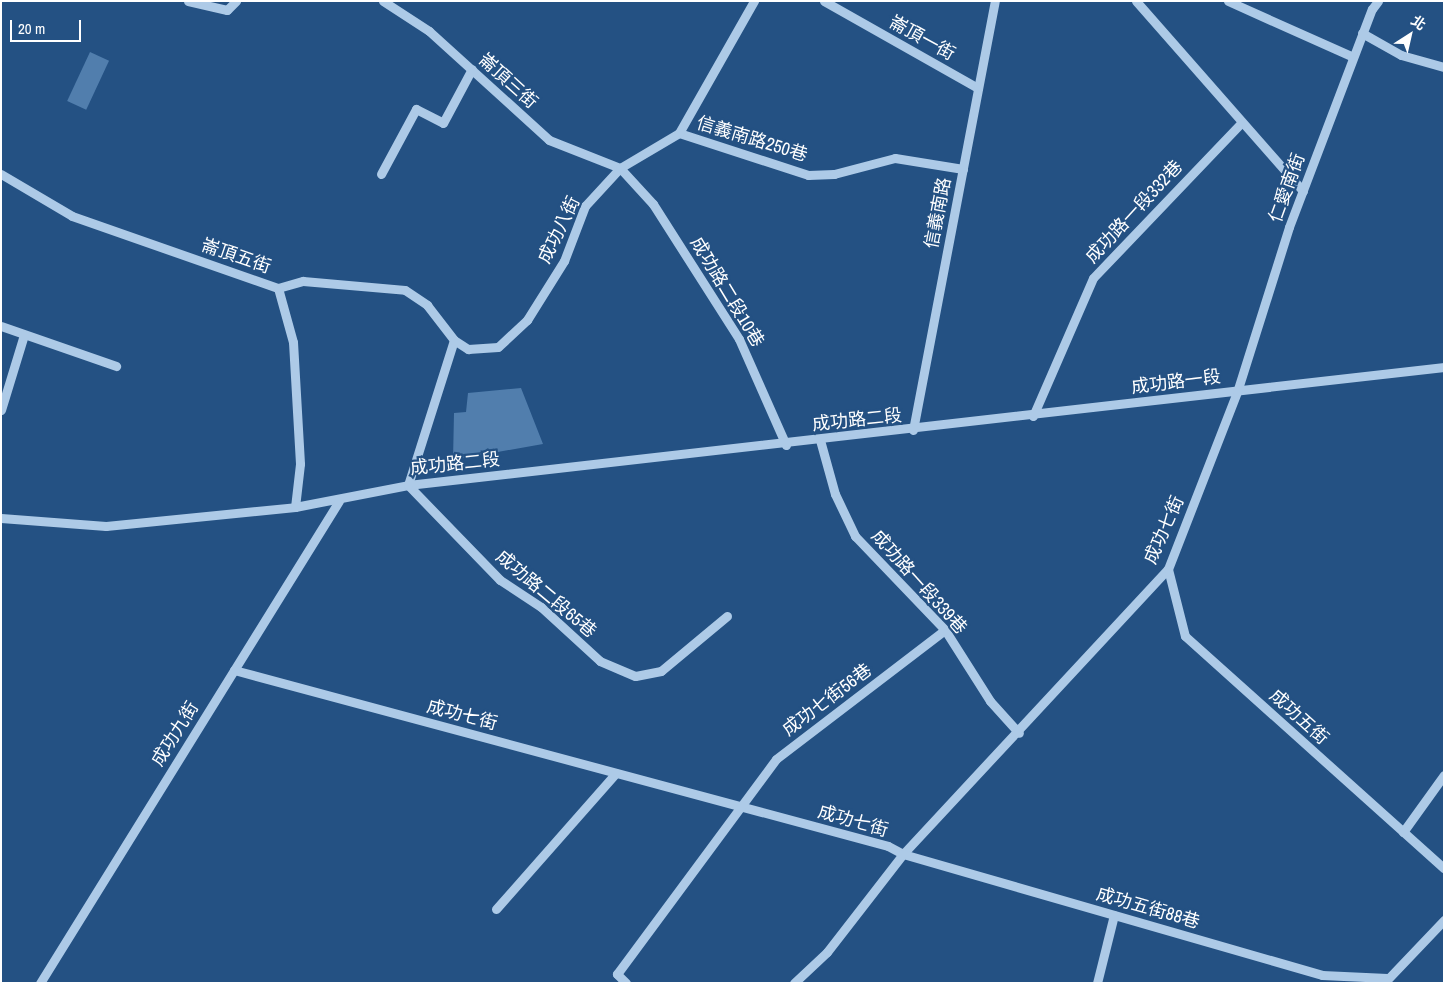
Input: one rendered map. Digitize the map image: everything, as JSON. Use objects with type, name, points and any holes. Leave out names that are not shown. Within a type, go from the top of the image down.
[{"type":"street","points":[[188,1],[226,10],[236,1]]},
{"type":"street","name":"崙頂三街","points":[[382,1],[429,31],[549,140],[620,168]]},
{"type":"street","name":"成功八街","points":[[454,340],[468,349],[498,347],[528,320],[564,261],[585,206],[620,168],[679,133],[754,1]]},
{"type":"street","name":"崙頂一街","points":[[824,1],[978,88]]},
{"type":"street","name":"信義南路","points":[[913,430],[995,1]]},
{"type":"street","points":[[1136,1],[1240,124],[1303,191]]},
{"type":"street","points":[[1228,1],[1353,57]]},
{"type":"street","name":"仁愛南街","points":[[1237,392],[1303,191],[1362,33],[1378,1]]},
{"type":"street","points":[[1362,33],[1401,55],[1444,67]]},
{"type":"street","points":[[381,174],[416,109],[443,123],[472,69]]},
{"type":"street","name":"成功路一段332巷","points":[[1033,416],[1093,278],[1240,124]]},
{"type":"street","name":"信義南路250巷","points":[[679,133],[808,175],[834,174],[895,158],[963,169]]},
{"type":"street","name":"成功路二段10巷","points":[[620,168],[653,204],[739,339],[786,445]]},
{"type":"street","name":"崙頂五街","points":[[1,174],[72,216],[278,288],[312,281],[405,290],[427,305],[454,340]]},
{"type":"street","points":[[278,288],[293,342],[300,464],[295,507]]},
{"type":"street","points":[[1,326],[116,366]]},
{"type":"street","points":[[1,410],[24,334]]},
{"type":"street","points":[[408,485],[454,340]]},
{"type":"street","name":"成功路一段","points":[[913,430],[1444,367]]},
{"type":"street","name":"成功七街","points":[[234,670],[742,807],[903,854],[1019,733],[1168,569],[1237,392]]},
{"type":"street","name":"成功路二段","points":[[1,518],[106,526],[295,507],[339,501],[408,485],[913,430]]},
{"type":"street","name":"成功路一段339巷","points":[[820,440],[835,494],[855,536],[945,630],[990,701],[1019,733]]},
{"type":"street","name":"成功路二段65巷","points":[[408,485],[500,580],[541,607],[600,662],[635,676],[662,671],[728,616]]},
{"type":"street","name":"成功九街","points":[[40,983],[339,501]]},
{"type":"street","name":"成功五街","points":[[1168,569],[1184,636],[1444,868]]},
{"type":"street","name":"成功七街56巷","points":[[626,983],[617,974],[776,759],[945,630]]},
{"type":"street","points":[[496,909],[616,773]]},
{"type":"street","points":[[1403,832],[1444,775]]},
{"type":"street","points":[[794,983],[826,952],[903,854]]},
{"type":"street","name":"成功五街88巷","points":[[903,854],[1322,975],[1385,980],[1444,920]]},
{"type":"street","points":[[1097,983],[1114,915]]},
{"type":"building","points":[[90,52],[109,61],[86,110],[67,101]]},
{"type":"building","points":[[521,388],[543,444],[453,460],[454,413],[466,412],[468,393]]}]
